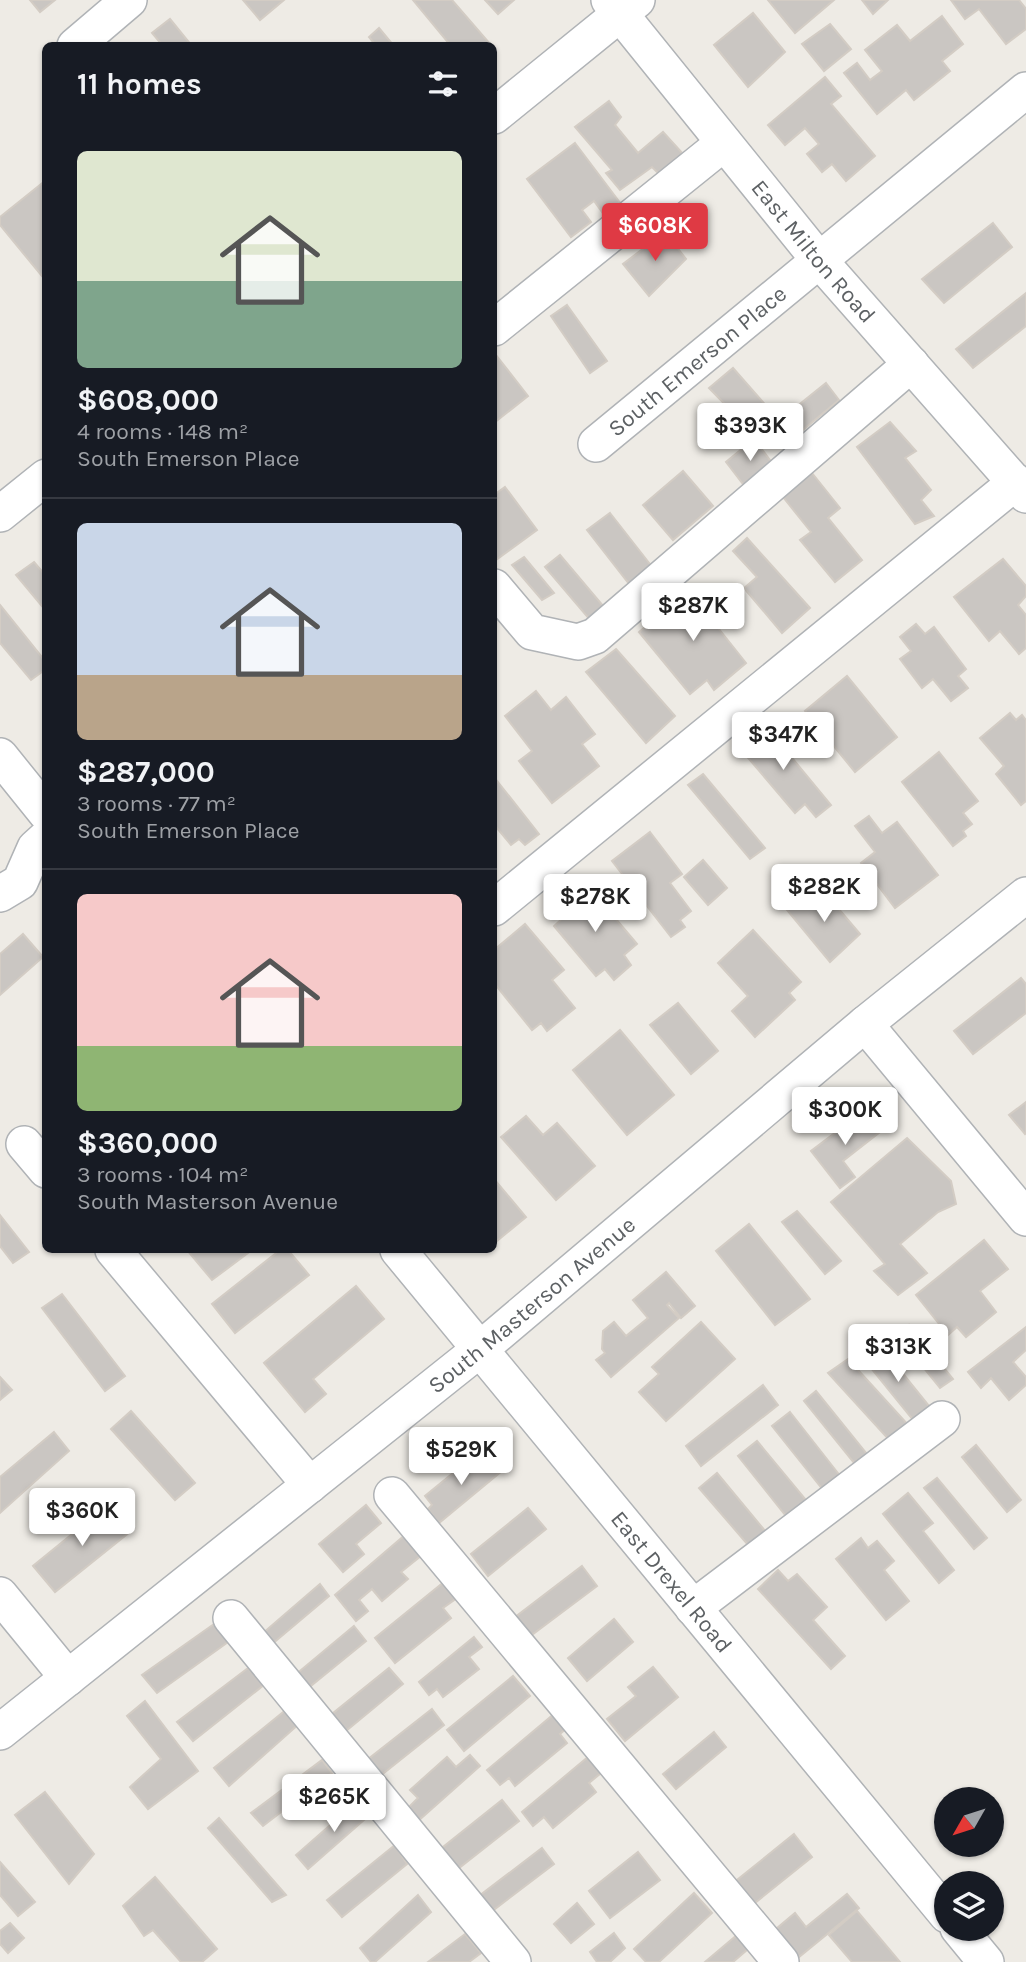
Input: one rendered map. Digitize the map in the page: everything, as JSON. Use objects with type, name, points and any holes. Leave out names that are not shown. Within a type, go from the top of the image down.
[{"type":"street","points":[[80,42],[130,0]]},
{"type":"street","points":[[497,113],[622,5]]},
{"type":"street","name":"East Milton Road","points":[[622,5],[724,143],[819,260],[1021,489]]},
{"type":"street","name":"South Emerson Place","points":[[596,444],[1026,90]]},
{"type":"street","points":[[497,326],[724,143]]},
{"type":"street","points":[[497,591],[532,632],[578,642],[595,636],[911,365]]},
{"type":"street","points":[[0,514],[42,480]]},
{"type":"street","points":[[497,906],[1021,489]]},
{"type":"street","points":[[0,756],[42,808]]},
{"type":"street","points":[[0,894],[20,882],[40,843]]},
{"type":"street","name":"South Masterson Avenue","points":[[0,1732],[479,1350],[865,1024],[1026,895]]},
{"type":"street","points":[[865,1024],[1026,1218]]},
{"type":"street","points":[[116,1253],[310,1485]]},
{"type":"street","name":"East Drexel Road","points":[[400,1253],[934,1898]]},
{"type":"street","points":[[693,1608],[942,1419]]},
{"type":"street","points":[[391,1495],[781,1962]]},
{"type":"street","points":[[0,1595],[68,1678]]},
{"type":"street","points":[[231,1618],[513,1962]]},
{"type":"street","points":[[969,1941],[986,1962]]},
{"type":"building","points":[[30,0],[55,0],[40,12]]},
{"type":"building","points":[[243,0],[284,0],[260,20]]},
{"type":"building","points":[[413,0],[452,0],[488,42],[448,42]]},
{"type":"building","points":[[485,0],[514,0],[498,14]]},
{"type":"building","points":[[768,0],[834,0],[795,33]]},
{"type":"building","points":[[862,0],[888,0],[873,14]]},
{"type":"building","points":[[951,0],[1019,0],[1026,9],[1026,29],[1006,44],[979,9],[965,19]]},
{"type":"building","points":[[753,13],[785,52],[748,87],[714,45]]},
{"type":"building","points":[[942,16],[963,44],[942,61],[950,71],[914,100],[906,90],[877,114],[844,73],[857,63],[870,80],[882,71],[865,50],[897,25],[910,41]]},
{"type":"building","points":[[170,19],[189,42],[160,42],[152,33]]},
{"type":"building","points":[[830,24],[851,49],[824,71],[802,44]]},
{"type":"building","points":[[379,28],[391,42],[373,42],[369,37]]},
{"type":"building","points":[[825,77],[841,96],[831,104],[875,156],[846,181],[832,164],[822,172],[807,154],[819,144],[805,128],[785,145],[768,125]]},
{"type":"building","points":[[609,101],[621,117],[615,125],[638,153],[663,132],[685,156],[660,175],[652,167],[620,190],[606,173],[612,170],[575,127]]},
{"type":"building","points":[[575,143],[621,204],[605,216],[594,201],[582,210],[591,222],[571,237],[527,179]]},
{"type":"building","points":[[42,183],[42,276],[0,225],[0,217]]},
{"type":"building","points":[[993,223],[1012,247],[944,303],[922,279]]},
{"type":"building","points":[[665,232],[686,259],[649,296],[623,264]]},
{"type":"building","points":[[1026,293],[1026,326],[973,368],[956,349]]},
{"type":"building","points":[[567,305],[607,361],[590,373],[551,316]]},
{"type":"building","points":[[497,356],[528,396],[497,421]]},
{"type":"building","points":[[733,368],[769,409],[750,430],[709,388]]},
{"type":"building","points":[[826,383],[839,400],[799,433],[785,416]]},
{"type":"building","points":[[890,422],[916,451],[905,458],[931,490],[921,500],[934,516],[915,524],[857,447]]},
{"type":"building","points":[[754,439],[773,464],[746,488],[726,462]]},
{"type":"building","points":[[683,471],[713,506],[673,540],[643,505]]},
{"type":"building","points":[[812,473],[840,508],[828,518],[862,560],[835,582],[800,540],[811,532],[783,497]]},
{"type":"building","points":[[505,487],[537,530],[497,559],[497,493]]},
{"type":"building","points":[[610,513],[653,568],[630,585],[587,530]]},
{"type":"building","points":[[747,538],[810,608],[782,633],[744,588],[757,577],[733,551]]},
{"type":"building","points":[[560,555],[604,607],[591,621],[545,567]]},
{"type":"building","points":[[524,557],[554,593],[542,600],[512,565]]},
{"type":"building","points":[[1003,559],[1026,586],[1026,596],[1018,605],[1026,615],[1026,648],[1019,654],[1000,631],[989,641],[954,597]]},
{"type":"building","points":[[34,562],[42,571],[42,606],[16,575]]},
{"type":"building","points":[[693,585],[716,611],[707,614],[746,663],[714,690],[707,680],[690,694],[639,632]]},
{"type":"building","points":[[0,605],[42,657],[42,672],[31,680],[0,643]]},
{"type":"building","points":[[916,624],[925,634],[934,627],[966,669],[958,676],[968,688],[951,701],[933,679],[922,688],[900,659],[911,651],[900,637]]},
{"type":"building","points":[[616,649],[675,716],[646,743],[586,672]]},
{"type":"building","points":[[847,676],[897,737],[855,772],[805,711]]},
{"type":"building","points":[[536,691],[551,710],[566,697],[595,734],[582,744],[599,766],[552,803],[519,761],[532,751],[505,716]]},
{"type":"building","points":[[1010,713],[1016,720],[1022,715],[1026,720],[1026,801],[1021,805],[996,774],[1004,766],[980,738]]},
{"type":"building","points":[[764,724],[831,805],[816,817],[805,804],[795,813],[738,746]]},
{"type":"building","points":[[939,752],[978,801],[963,813],[972,824],[963,831],[966,836],[953,846],[902,782]]},
{"type":"building","points":[[703,774],[765,848],[750,859],[688,785]]},
{"type":"building","points":[[497,781],[539,834],[525,845],[519,839],[511,845],[497,828]]},
{"type":"building","points":[[869,816],[882,833],[897,822],[938,875],[895,908],[861,863],[875,852],[855,826]]},
{"type":"building","points":[[650,832],[682,874],[670,883],[691,911],[680,920],[685,927],[671,937],[612,861]]},
{"type":"building","points":[[703,860],[727,888],[708,905],[684,877]]},
{"type":"building","points":[[583,886],[596,902],[599,899],[637,944],[624,955],[631,965],[614,980],[605,969],[596,976],[554,926],[564,917],[557,908]]},
{"type":"building","points":[[820,887],[860,934],[830,962],[787,910]]},
{"type":"building","points":[[525,924],[564,970],[552,980],[575,1008],[547,1031],[541,1023],[532,1030],[497,987],[497,947]]},
{"type":"building","points":[[753,930],[801,982],[789,993],[795,1000],[755,1037],[732,1011],[748,996],[718,963]]},
{"type":"building","points":[[23,934],[42,958],[0,995],[0,954]]},
{"type":"building","points":[[1021,978],[1026,984],[1026,1013],[973,1054],[954,1031]]},
{"type":"building","points":[[678,1003],[718,1051],[691,1074],[650,1025]]},
{"type":"building","points":[[620,1030],[674,1095],[627,1135],[573,1070]]},
{"type":"building","points":[[1026,1102],[1026,1133],[1025,1134],[1009,1115]]},
{"type":"building","points":[[864,1111],[880,1132],[843,1161],[855,1177],[840,1188],[811,1151]]},
{"type":"building","points":[[526,1116],[543,1135],[557,1123],[595,1166],[556,1200],[501,1137]]},
{"type":"building","points":[[907,1138],[951,1181],[956,1204],[938,1212],[900,1244],[927,1273],[898,1295],[874,1271],[885,1264],[831,1202]]},
{"type":"building","points":[[497,1183],[526,1217],[497,1241]]},
{"type":"building","points":[[797,1211],[841,1261],[825,1274],[782,1222]]},
{"type":"building","points":[[0,1215],[29,1252],[13,1263],[0,1246]]},
{"type":"building","points":[[749,1224],[810,1299],[775,1325],[716,1251]]},
{"type":"building","points":[[984,1240],[1008,1269],[980,1291],[996,1312],[966,1337],[957,1327],[948,1335],[916,1295]]},
{"type":"building","points":[[190,1253],[248,1253],[212,1280]]},
{"type":"building","points":[[276,1253],[291,1253],[309,1275],[235,1333],[212,1304]]},
{"type":"building","points":[[666,1272],[695,1306],[681,1318],[669,1303],[667,1305],[679,1318],[611,1377],[596,1360],[605,1353],[602,1349],[603,1331],[614,1322],[626,1336],[648,1318],[633,1300]]},
{"type":"building","points":[[356,1286],[384,1319],[313,1379],[326,1394],[305,1412],[264,1363]]},
{"type":"building","points":[[62,1294],[125,1376],[105,1391],[42,1308]]},
{"type":"building","points":[[701,1322],[735,1359],[666,1421],[639,1392],[659,1374],[652,1367]]},
{"type":"building","points":[[909,1325],[953,1379],[940,1388],[897,1335]]},
{"type":"building","points":[[1026,1327],[1026,1350],[1013,1362],[1026,1377],[1026,1385],[1009,1400],[991,1378],[981,1388],[968,1372]]},
{"type":"building","points":[[879,1344],[933,1411],[918,1426],[862,1357]]},
{"type":"building","points":[[848,1359],[910,1427],[893,1444],[828,1373]]},
{"type":"building","points":[[0,1377],[12,1390],[0,1400]]},
{"type":"building","points":[[763,1385],[778,1405],[701,1466],[686,1446]]},
{"type":"building","points":[[816,1391],[867,1454],[855,1464],[804,1401]]},
{"type":"building","points":[[131,1411],[195,1483],[175,1500],[111,1429]]},
{"type":"building","points":[[790,1412],[841,1477],[824,1491],[772,1426]]},
{"type":"building","points":[[54,1432],[69,1451],[0,1513],[0,1477]]},
{"type":"building","points":[[757,1441],[806,1500],[786,1516],[738,1456]]},
{"type":"building","points":[[976,1445],[1021,1500],[1007,1512],[962,1457]]},
{"type":"building","points":[[474,1456],[482,1466],[492,1457],[503,1470],[439,1523],[428,1509],[432,1505],[425,1496]]},
{"type":"building","points":[[717,1473],[766,1532],[749,1546],[699,1488]]},
{"type":"building","points":[[937,1478],[987,1538],[974,1549],[924,1488]]},
{"type":"building","points":[[908,1493],[933,1523],[923,1531],[954,1570],[939,1583],[883,1514]]},
{"type":"building","points":[[109,1504],[131,1531],[55,1592],[33,1566]]},
{"type":"building","points":[[366,1505],[381,1523],[356,1544],[364,1554],[343,1572],[319,1544]]},
{"type":"building","points":[[528,1508],[546,1529],[488,1576],[471,1554]]},
{"type":"building","points":[[405,1535],[422,1555],[401,1572],[408,1579],[382,1601],[372,1589],[359,1600],[368,1611],[356,1621],[335,1595]]},
{"type":"building","points":[[861,1538],[868,1548],[877,1541],[894,1561],[884,1570],[909,1601],[886,1620],[836,1559]]},
{"type":"building","points":[[582,1566],[597,1586],[525,1640],[510,1621]]},
{"type":"building","points":[[778,1570],[788,1581],[797,1574],[827,1607],[813,1620],[845,1656],[831,1669],[758,1589]]},
{"type":"building","points":[[444,1582],[457,1598],[443,1608],[451,1618],[395,1663],[375,1638]]},
{"type":"building","points":[[320,1584],[329,1596],[272,1644],[263,1633]]},
{"type":"building","points":[[221,1619],[235,1637],[157,1693],[142,1675]]},
{"type":"building","points":[[614,1619],[633,1642],[587,1681],[568,1658]]},
{"type":"building","points":[[354,1626],[366,1641],[307,1689],[295,1675]]},
{"type":"building","points":[[474,1637],[482,1647],[469,1657],[479,1669],[443,1697],[437,1689],[429,1695],[419,1682]]},
{"type":"building","points":[[653,1667],[678,1697],[625,1741],[607,1719],[636,1696],[628,1687]]},
{"type":"building","points":[[248,1668],[264,1685],[193,1741],[177,1722]]},
{"type":"building","points":[[389,1668],[403,1684],[341,1735],[327,1718]]},
{"type":"building","points":[[513,1676],[530,1696],[464,1751],[447,1730]]},
{"type":"building","points":[[145,1701],[198,1771],[148,1809],[130,1787],[161,1759],[127,1716]]},
{"type":"building","points":[[287,1709],[299,1724],[229,1786],[214,1768]]},
{"type":"building","points":[[432,1709],[444,1725],[380,1776],[367,1760]]},
{"type":"building","points":[[554,1714],[567,1728],[560,1734],[567,1743],[515,1786],[509,1778],[500,1785],[487,1770]]},
{"type":"building","points":[[714,1732],[726,1747],[676,1789],[663,1774]]},
{"type":"building","points":[[470,1755],[480,1766],[418,1821],[407,1809],[418,1798],[410,1790],[447,1757],[456,1767]]},
{"type":"building","points":[[588,1757],[601,1773],[589,1783],[596,1792],[553,1828],[544,1817],[533,1826],[522,1812]]},
{"type":"building","points":[[322,1760],[332,1773],[263,1826],[251,1813]]},
{"type":"building","points":[[45,1792],[94,1854],[69,1884],[15,1815]]},
{"type":"building","points":[[360,1799],[372,1813],[308,1869],[296,1855]]},
{"type":"building","points":[[502,1800],[519,1821],[454,1872],[438,1851]]},
{"type":"building","points":[[219,1818],[286,1895],[272,1902],[208,1828]]},
{"type":"building","points":[[794,1834],[812,1857],[750,1907],[732,1884]]},
{"type":"building","points":[[395,1845],[407,1864],[342,1917],[327,1900]]},
{"type":"building","points":[[542,1848],[554,1864],[491,1912],[479,1896]]},
{"type":"building","points":[[638,1852],[660,1880],[610,1918],[589,1891]]},
{"type":"building","points":[[0,1862],[35,1902],[18,1916],[0,1895]]},
{"type":"building","points":[[155,1877],[217,1949],[202,1962],[181,1962],[153,1930],[144,1936],[123,1906]]},
{"type":"building","points":[[694,1893],[712,1913],[659,1962],[646,1962],[634,1949]]},
{"type":"building","points":[[847,1894],[859,1908],[799,1957],[776,1929],[795,1913],[806,1927]]},
{"type":"building","points":[[418,1895],[431,1912],[375,1962],[371,1962],[360,1948]]},
{"type":"building","points":[[577,1903],[594,1924],[571,1943],[554,1924]]},
{"type":"building","points":[[857,1911],[900,1962],[852,1962],[829,1935]]},
{"type":"building","points":[[10,1923],[24,1938],[8,1953],[0,1944],[0,1931]]},
{"type":"building","points":[[614,1933],[625,1948],[610,1962],[597,1962],[590,1952]]},
{"type":"building","points":[[465,1934],[481,1953],[469,1962],[428,1962]]},
{"type":"building","points":[[737,1935],[748,1949],[733,1962],[705,1962]]}]
